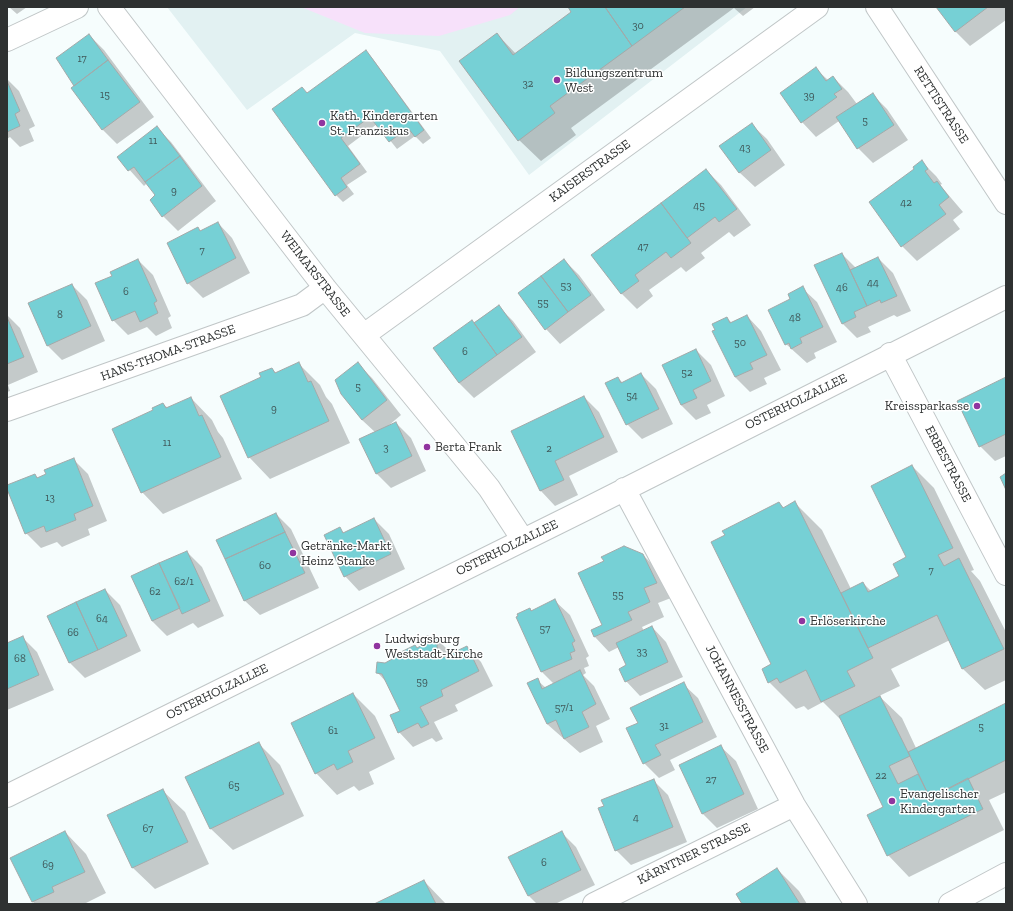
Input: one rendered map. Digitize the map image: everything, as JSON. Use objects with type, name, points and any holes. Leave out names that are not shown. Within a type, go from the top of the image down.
[{"type":"street","points":[[7,40],[78,7]]},
{"type":"street","name":"WEIMARSTRASSE","points":[[109,7],[325,288],[489,488],[523,540]]},
{"type":"street","name":"KAISERSTRASSE","points":[[364,335],[817,7]]},
{"type":"street","name":"RETTISTRASSE","points":[[877,7],[1006,203]]},
{"type":"street","name":"HANS-THOMA-STRASSE","points":[[7,410],[302,305],[325,288]]},
{"type":"street","name":"OSTERHOLZALLEE","points":[[7,796],[624,490],[890,354],[1006,297]]},
{"type":"street","name":"ERBESTRASSE","points":[[890,354],[1006,574]]},
{"type":"street","name":"JOHANNESSTRASSE","points":[[624,490],[794,804],[856,904]]},
{"type":"street","name":"KÄRNTNER STRASSE","points":[[594,904],[794,804]]},
{"type":"street","points":[[950,904],[1006,874]]},
{"type":"shaded area","name":"Bildungszentrum West","points":[[167,7],[747,7],[529,175],[440,51],[355,33],[247,110]]},
{"type":"shaded area","points":[[301,7],[520,7],[510,15],[439,36],[365,33]]},
{"type":"building","points":[[568,7],[605,7],[632,46],[550,106],[555,113],[518,141],[459,61],[497,33],[513,55],[571,12]]},
{"type":"building","points":[[605,7],[685,7],[632,46]]},
{"type":"building","points":[[936,7],[988,7],[955,32]]},
{"type":"building","points":[[89,34],[108,60],[74,86],[56,58]]},
{"type":"building","name":"Kath. Kindergarten St. Franziskus","points":[[366,50],[424,130],[415,137],[408,128],[389,142],[370,117],[341,138],[360,164],[341,178],[347,187],[335,196],[272,109],[302,87],[307,93]]},
{"type":"building","points":[[108,60],[140,102],[102,130],[71,88]]},
{"type":"building","points":[[816,67],[826,81],[833,76],[842,89],[834,94],[837,97],[801,123],[780,93]]},
{"type":"building","points":[[7,81],[20,111],[15,114],[20,126],[7,132]]},
{"type":"building","points":[[873,93],[894,125],[857,149],[836,117]]},
{"type":"building","points":[[752,123],[771,150],[739,173],[719,146]]},
{"type":"building","points":[[157,126],[180,156],[145,182],[134,167],[128,171],[117,157]]},
{"type":"building","points":[[180,156],[202,186],[162,217],[150,200],[155,195],[145,182]]},
{"type":"building","points":[[922,160],[928,169],[925,171],[934,183],[937,181],[949,197],[939,205],[946,214],[901,247],[869,202],[914,169],[913,167]]},
{"type":"building","points":[[706,169],[737,209],[719,222],[715,217],[687,238],[661,203]]},
{"type":"building","points":[[661,203],[691,243],[671,258],[666,252],[635,275],[639,281],[621,294],[591,255]]},
{"type":"building","points":[[218,222],[236,258],[187,284],[167,243],[198,227],[200,231]]},
{"type":"building","points":[[842,253],[867,306],[854,312],[856,317],[842,324],[814,265]]},
{"type":"building","points":[[878,257],[897,296],[881,303],[880,300],[867,306],[850,270]]},
{"type":"building","points":[[138,259],[157,301],[154,303],[158,313],[140,322],[135,311],[112,321],[95,283],[112,276],[110,272]]},
{"type":"building","points":[[564,259],[591,295],[568,312],[541,276]]},
{"type":"building","points":[[541,276],[568,312],[545,330],[518,293]]},
{"type":"building","points":[[72,284],[91,326],[47,346],[28,303]]},
{"type":"building","points":[[803,286],[823,327],[800,338],[802,343],[791,349],[789,343],[785,345],[768,310],[790,299],[788,294]]},
{"type":"building","points":[[499,305],[522,337],[497,355],[474,323]]},
{"type":"building","points":[[747,315],[767,355],[750,363],[753,369],[735,377],[712,331],[715,330],[712,324],[727,317],[730,323]]},
{"type":"building","points":[[7,317],[24,357],[7,364]]},
{"type":"building","points":[[472,320],[497,355],[459,383],[433,348]]},
{"type":"building","points":[[696,349],[711,381],[693,390],[697,398],[681,405],[662,365]]},
{"type":"building","points":[[299,362],[308,382],[311,381],[329,421],[248,458],[220,396],[261,377],[259,373],[272,368],[275,373]]},
{"type":"building","points":[[358,362],[387,400],[362,420],[341,394],[335,380]]},
{"type":"building","points":[[641,373],[659,409],[626,425],[605,383],[618,377],[621,383]]},
{"type":"building","points":[[1006,377],[1006,434],[979,447],[957,401]]},
{"type":"building","points":[[584,396],[604,437],[555,461],[564,480],[540,491],[511,431]]},
{"type":"building","points":[[191,397],[199,416],[202,415],[221,457],[141,493],[112,429],[153,410],[152,408],[163,403],[166,408]]},
{"type":"building","points":[[396,422],[412,456],[376,474],[359,439]]},
{"type":"building","points":[[74,458],[93,506],[74,514],[76,520],[46,532],[44,526],[25,534],[7,489],[7,485],[35,474],[37,478],[46,474],[44,470]]},
{"type":"building","points":[[912,465],[953,548],[938,555],[944,566],[959,558],[1004,649],[962,669],[937,615],[868,648],[841,593],[863,582],[868,592],[899,576],[893,564],[906,557],[871,486]]},
{"type":"building","points":[[1006,473],[1006,490],[1000,477]]},
{"type":"building","name":"Erlöserkirche","points":[[795,501],[873,658],[847,671],[855,686],[821,702],[806,670],[780,683],[777,678],[768,683],[762,669],[771,664],[711,542],[725,535],[722,531],[779,502],[783,508]]},
{"type":"building","points":[[276,513],[285,532],[225,559],[216,540]]},
{"type":"building","points":[[374,518],[391,554],[344,577],[324,535],[340,527],[343,533]]},
{"type":"building","points":[[285,532],[305,573],[244,601],[225,559]]},
{"type":"building","points":[[624,546],[643,554],[657,583],[644,588],[650,602],[628,612],[632,620],[594,637],[591,630],[602,625],[578,573],[604,561],[601,557]]},
{"type":"building","points":[[187,551],[210,601],[182,614],[159,563]]},
{"type":"building","points":[[159,563],[180,608],[152,621],[131,576]]},
{"type":"building","points":[[105,589],[127,636],[98,650],[76,602]]},
{"type":"building","points":[[555,599],[575,641],[572,643],[575,651],[570,653],[572,659],[541,672],[516,617],[518,616],[517,614],[530,608],[531,611]]},
{"type":"building","points":[[76,602],[98,650],[69,663],[47,616]]},
{"type":"building","points":[[652,626],[668,662],[625,682],[619,669],[626,665],[616,643]]},
{"type":"building","points":[[23,636],[39,675],[7,689],[7,643]]},
{"type":"building","points":[[427,636],[438,638],[437,647],[442,658],[467,646],[479,671],[441,690],[443,696],[420,707],[429,724],[421,728],[418,723],[398,733],[390,715],[400,711],[382,674],[376,673],[377,662],[385,663],[394,658],[393,656],[415,645],[417,648],[426,643]]},
{"type":"building","points":[[580,670],[596,704],[582,712],[589,727],[564,739],[556,720],[547,724],[527,683],[538,678],[542,689]]},
{"type":"building","points":[[684,682],[703,722],[655,745],[661,755],[643,764],[626,728],[638,723],[630,708]]},
{"type":"building","points":[[353,693],[375,738],[348,751],[353,762],[337,770],[334,764],[315,774],[291,723]]},
{"type":"building","points":[[880,696],[910,756],[889,766],[898,784],[918,774],[930,798],[968,778],[983,809],[887,856],[867,815],[883,807],[839,716]]},
{"type":"building","points":[[1006,703],[1006,760],[930,798],[908,752]]},
{"type":"building","points":[[259,742],[284,794],[210,829],[185,777]]},
{"type":"building","points":[[721,745],[744,794],[702,814],[679,765]]},
{"type":"building","points":[[654,779],[673,827],[615,851],[598,808],[604,806],[601,800]]},
{"type":"building","points":[[163,789],[188,842],[132,868],[107,815]]},
{"type":"building","points":[[65,831],[85,872],[52,887],[54,892],[32,902],[10,858]]},
{"type":"building","points":[[562,831],[581,870],[528,896],[508,857]]},
{"type":"building","points":[[777,868],[800,904],[742,904],[736,894]]},
{"type":"building","points":[[424,880],[436,904],[374,904]]},
{"type":"place","name":"Bildungszentrum West","points":[[557,80]]},
{"type":"place","name":"Kath. Kindergarten St. Franziskus","points":[[322,123]]},
{"type":"place","name":"Kreissparkasse","points":[[977,406]]},
{"type":"place","name":"Berta Frank","points":[[427,447]]},
{"type":"place","name":"Getränke-Markt Heinz Stanke","points":[[293,553]]},
{"type":"place","name":"Erlöserkirche","points":[[802,621]]},
{"type":"place","name":"Ludwigsburg Weststadt-Kirche","points":[[377,646]]},
{"type":"place","name":"Evangelischer Kindergarten","points":[[892,801]]}]
